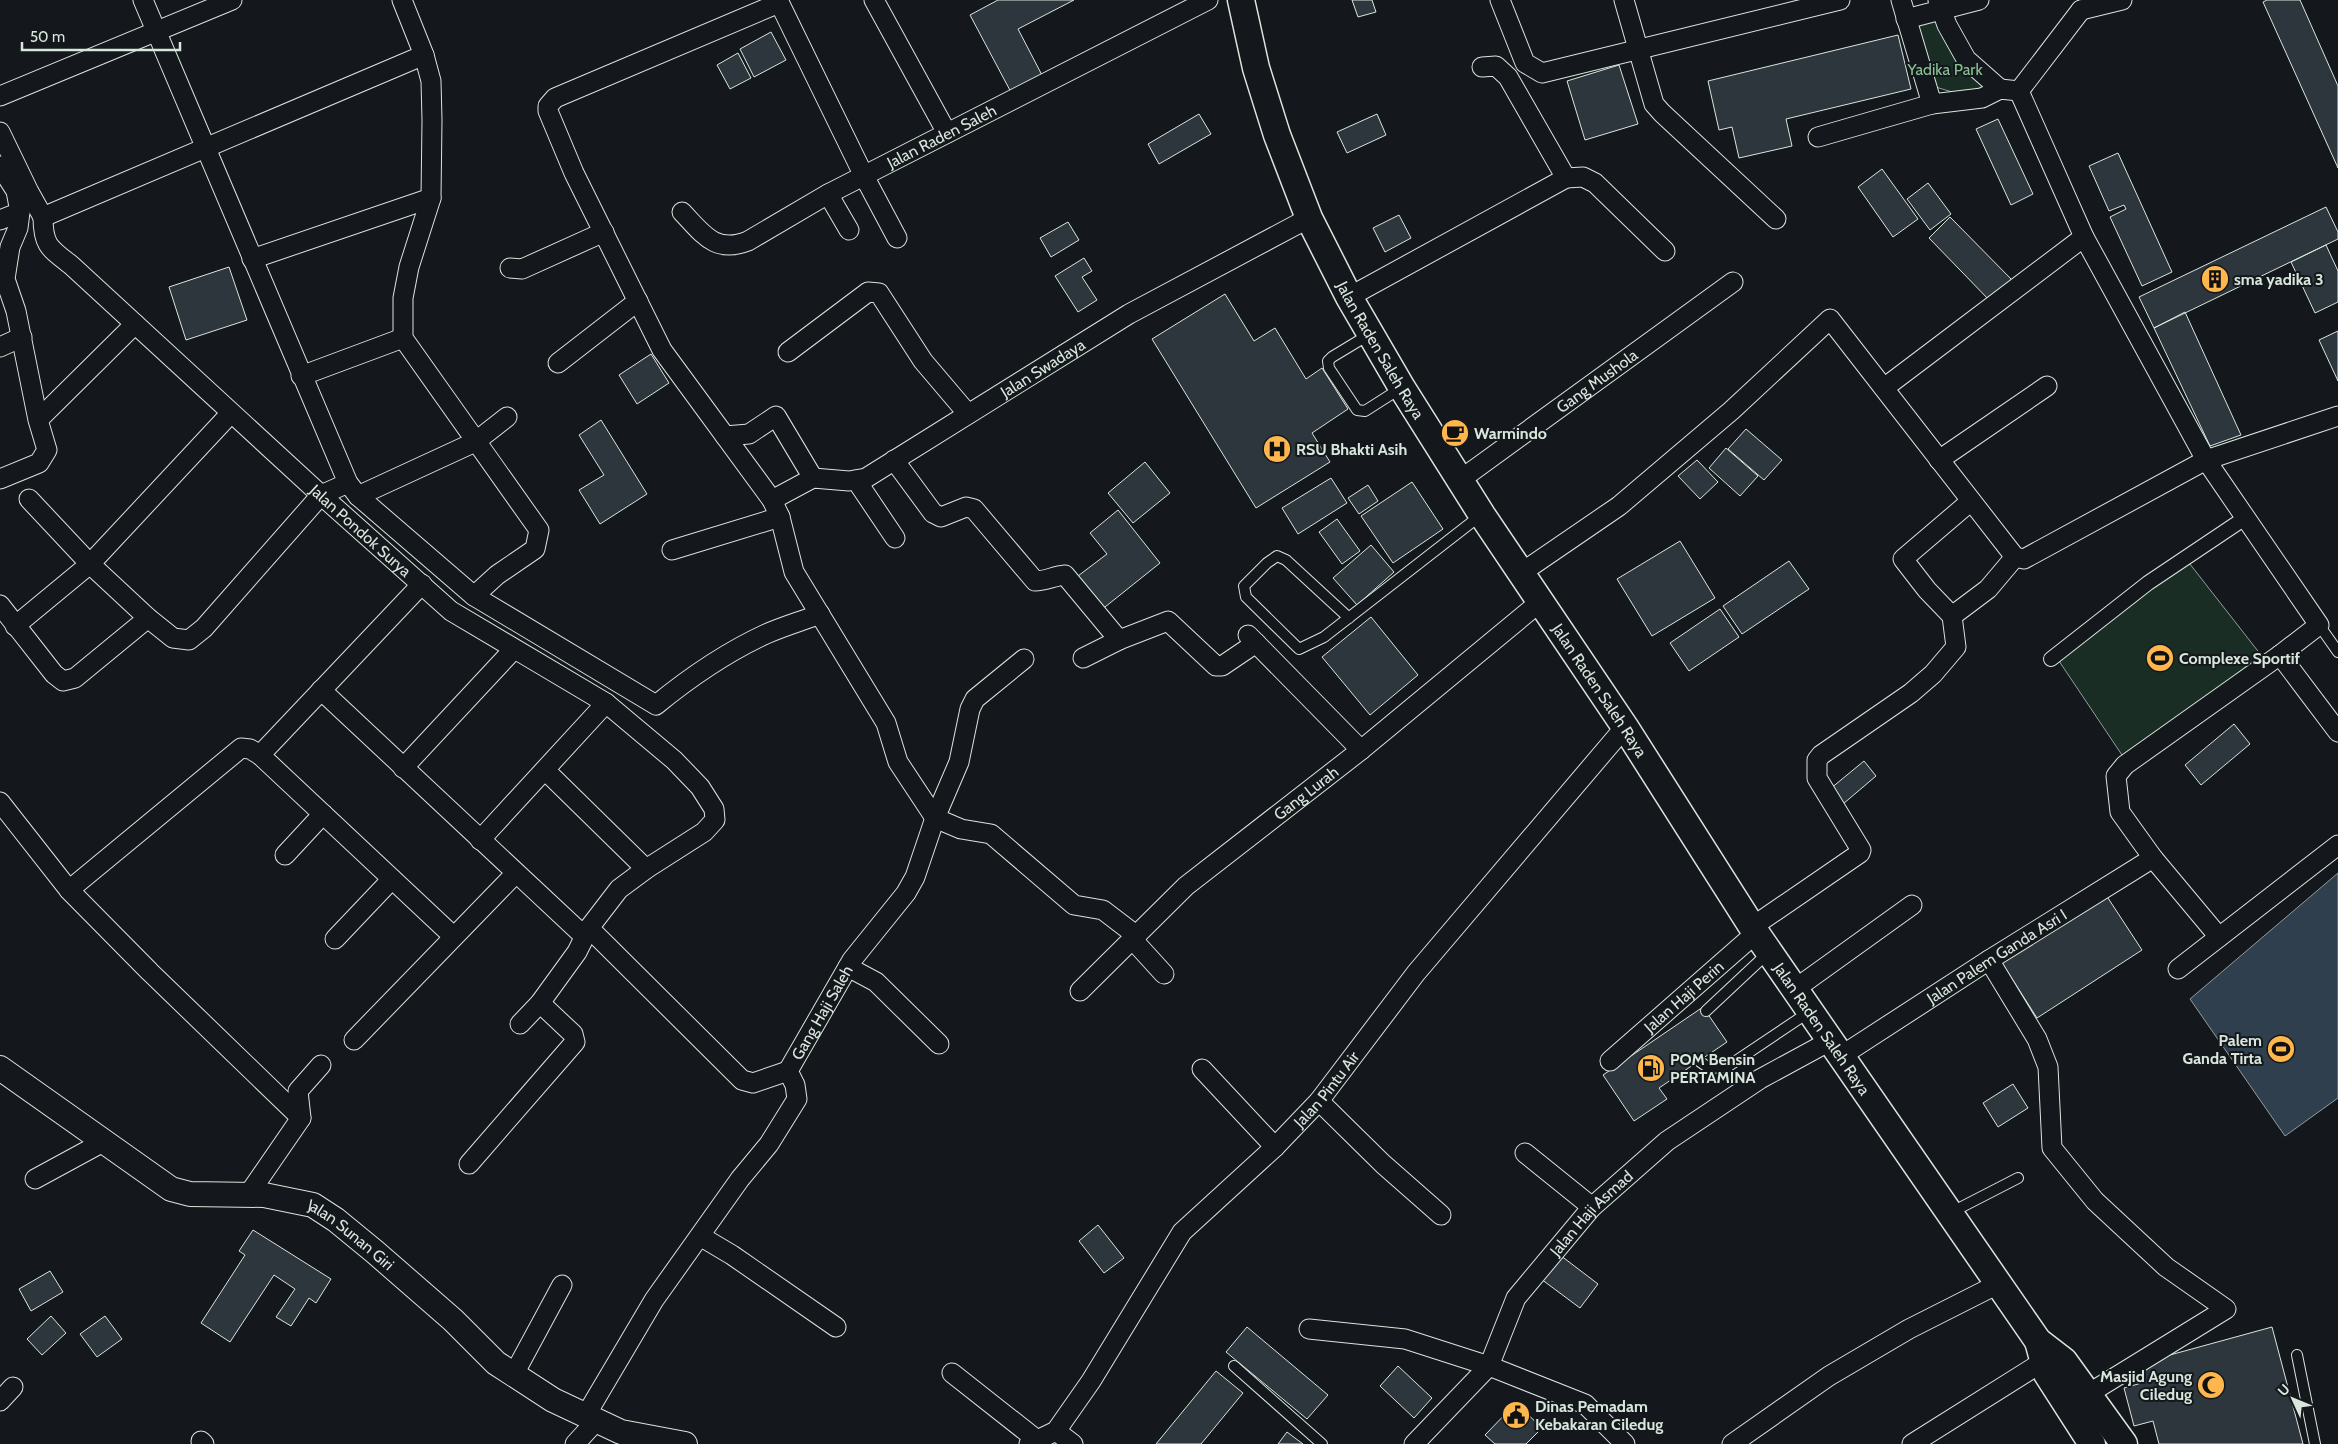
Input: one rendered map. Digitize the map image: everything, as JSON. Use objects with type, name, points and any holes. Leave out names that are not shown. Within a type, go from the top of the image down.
[{"type":"main road","name":"Jalan Raden Saleh Raya","points":[[1241,0],[1256,68],[1277,135],[1309,218],[1370,334],[1482,515],[1625,727],[1759,937],[1998,1284],[2041,1351],[2047,1374],[2092,1444]]},
{"type":"main road","name":"Jalan Raden Saleh Raya","points":[[2041,1351],[2064,1360],[2124,1444]]},
{"type":"street","points":[[143,0],[301,376],[353,490],[474,596],[656,705],[679,686],[716,662],[766,634],[820,614]]},
{"type":"street","points":[[0,96],[232,0]]},
{"type":"street","points":[[402,0],[424,55],[431,81],[430,198],[408,267],[403,298],[403,338],[539,530],[535,549],[497,575],[474,596]]},
{"type":"street","points":[[874,0],[947,133]]},
{"type":"street","name":"Jalan Raden Saleh","points":[[682,212],[709,240],[721,245],[735,246],[748,241],[828,194],[1208,0]]},
{"type":"street","points":[[1500,0],[1525,63],[1542,73],[1637,48],[1764,9],[1840,0]]},
{"type":"street","points":[[1624,0],[1654,104],[1662,114],[1776,219]]},
{"type":"street","points":[[1900,0],[1932,104]]},
{"type":"street","points":[[1906,19],[1939,5],[1979,0]]},
{"type":"street","points":[[2019,91],[2079,5],[2122,0]]},
{"type":"street","points":[[897,238],[864,176],[778,1],[555,98],[548,106],[548,111],[574,172],[662,350],[772,500],[780,518],[794,572],[886,723],[898,762],[935,818],[961,829],[991,834],[1074,905],[1103,910],[1135,938],[1164,974]]},
{"type":"street","points":[[1939,5],[1966,59],[2000,89]]},
{"type":"street","points":[[0,132],[43,217],[424,55]]},
{"type":"street","points":[[1482,67],[1496,66],[1508,77],[1566,178]]},
{"type":"street","points":[[1818,137],[1932,104],[1982,98],[2000,89],[2019,91]]},
{"type":"street","points":[[2019,91],[2084,237],[2206,460],[2319,626],[2280,656],[2125,765],[2116,776],[2120,812],[2154,858],[2219,938]]},
{"type":"street","points":[[0,166],[16,191],[20,212],[18,228],[10,247],[5,279],[22,338],[38,420],[47,450],[39,464],[0,480]]},
{"type":"street","points":[[1349,297],[1566,178],[1583,177],[1595,183],[1665,251]]},
{"type":"street","points":[[828,194],[849,230]]},
{"type":"street","points":[[252,259],[430,198]]},
{"type":"street","points":[[0,220],[20,212]]},
{"type":"street","name":"Jalan Pondok Surya","points":[[43,217],[43,236],[49,248],[71,265],[451,612],[606,703],[674,760],[700,787],[714,809],[715,820],[704,832],[646,868]]},
{"type":"street","name":"Jalan Swadaya","points":[[813,478],[856,480],[866,478],[1129,314],[1309,218]]},
{"type":"street","points":[[510,268],[522,269],[604,232]]},
{"type":"street","points":[[1884,388],[2084,237]]},
{"type":"street","name":"Gang Mushola","points":[[1460,480],[1733,282]]},
{"type":"street","points":[[788,352],[868,292],[880,293],[923,361],[968,414]]},
{"type":"street","points":[[558,363],[638,301]]},
{"type":"street","points":[[1521,573],[1619,506],[1731,411],[1830,319],[2015,557],[2024,559],[2206,460],[2338,416]]},
{"type":"street","points":[[39,419],[135,324]]},
{"type":"street","points":[[0,347],[22,338]]},
{"type":"street","points":[[301,376],[403,338]]},
{"type":"street","points":[[1939,460],[2047,386]]},
{"type":"street","points":[[15,626],[90,564],[231,413]]},
{"type":"street","points":[[725,436],[750,434],[776,416],[813,478],[772,500]]},
{"type":"street","points":[[29,499],[90,564],[148,618],[173,638],[189,640],[204,628],[321,495],[353,490],[475,442],[507,417]]},
{"type":"street","points":[[894,460],[932,513],[941,517],[966,507],[974,509],[1035,581],[1045,581],[1054,576],[1065,575],[1119,640]]},
{"type":"street","points":[[856,480],[895,538]]},
{"type":"street","points":[[1971,501],[1903,559],[1926,590],[1952,616],[1988,589],[2015,557]]},
{"type":"street","points":[[672,550],[780,518]]},
{"type":"street","points":[[2051,659],[2148,583],[2239,522]]},
{"type":"street","points":[[260,754],[422,584]]},
{"type":"street","name":"Gang Lurah","points":[[1080,990],[1186,886],[1360,750],[1540,602]]},
{"type":"street","points":[[0,605],[54,674],[62,681],[75,678],[148,618]]},
{"type":"street","name":"Jalan Haji Perin","points":[[1610,1061],[1759,937],[1820,880],[1858,856],[1861,850],[1818,778],[1817,760],[1933,674],[1956,647],[1952,616]]},
{"type":"street","points":[[1084,658],[1119,640],[1168,621],[1216,666],[1222,666],[1252,639],[1360,750]]},
{"type":"street","points":[[403,768],[514,649]]},
{"type":"street","points":[[2280,656],[2338,732]]},
{"type":"street","name":"Gang Haji Saleh","points":[[575,1444],[592,1418],[654,1300],[740,1179],[769,1144],[796,1100],[794,1085],[788,1071],[848,967],[906,893],[915,877],[935,818],[959,762],[970,709],[975,699],[1024,659]]},
{"type":"street","points":[[321,690],[480,840],[587,932],[742,1080],[753,1083],[788,1071]]},
{"type":"street","points":[[480,840],[606,703]]},
{"type":"street","name":"Jalan Pintu Air","points":[[1033,1442],[1056,1431],[1091,1381],[1182,1232],[1276,1147],[1319,1101],[1416,974],[1625,727]]},
{"type":"street","points":[[69,890],[241,748],[250,748],[260,754],[453,936]]},
{"type":"street","points":[[520,1024],[540,1003],[577,952],[587,932],[619,889],[646,868],[545,770]]},
{"type":"street","points":[[0,802],[69,890],[150,972],[301,1118]]},
{"type":"street","points":[[285,855],[323,814]]},
{"type":"street","points":[[2178,968],[2338,845]]},
{"type":"street","name":"Jalan Palem Ganda Asri I","points":[[1836,1049],[1989,960],[2154,858]]},
{"type":"street","points":[[354,1040],[516,872]]},
{"type":"street","points":[[335,939],[392,879]]},
{"type":"street","points":[[1795,989],[1912,905]]},
{"type":"street","points":[[1989,960],[2037,1040],[2048,1067],[2052,1148],[2095,1201],[2166,1267],[2226,1309],[2088,1394]]},
{"type":"street","points":[[848,967],[876,982],[939,1044]]},
{"type":"street","points":[[469,1164],[575,1042],[573,1034],[540,1003]]},
{"type":"street","name":"Jalan Haji Asmad","points":[[1414,1444],[1490,1366],[1516,1298],[1592,1207],[1667,1141],[1760,1079],[1836,1049]]},
{"type":"street","points":[[248,1195],[301,1118],[298,1091],[321,1065]]},
{"type":"street","name":"Jalan Sunan Giri","points":[[0,1068],[171,1189],[190,1194],[264,1195],[312,1205],[336,1220],[453,1320],[496,1363],[553,1400],[621,1432],[685,1444]]},
{"type":"street","points":[[1202,1069],[1276,1147]]},
{"type":"street","points":[[1319,1101],[1383,1164],[1441,1215]]},
{"type":"street","points":[[35,1179],[105,1141]]},
{"type":"street","points":[[1524,1153],[1592,1207]]},
{"type":"street","points":[[700,1236],[732,1255],[836,1327]]},
{"type":"street","points":[[1732,1444],[1829,1376],[1909,1329],[1998,1284]]},
{"type":"street","points":[[514,1374],[562,1285]]},
{"type":"street","points":[[1309,1329],[1405,1339],[1490,1366],[1585,1404],[1625,1444]]},
{"type":"street","points":[[1912,1444],[2041,1351]]},
{"type":"street","points":[[952,1373],[1033,1442]]},
{"type":"street","points":[[1056,1431],[1073,1444]]},
{"type":"lane","points":[[1370,334],[1332,357],[1328,362],[1329,368],[1357,410],[1365,411],[1402,388]]},
{"type":"lane","points":[[1349,618],[1286,560],[1278,556],[1267,563],[1244,586],[1246,597],[1300,649],[1324,637],[1349,618],[1482,515]]},
{"type":"lane","points":[[2319,626],[2338,652]]},
{"type":"lane","points":[[1706,1011],[1759,937]]},
{"type":"lane","points":[[1699,1061],[1709,1068],[1727,1067],[1810,1011]]},
{"type":"lane","points":[[1950,1214],[2018,1178]]},
{"type":"lane","points":[[2297,1355],[2315,1444]]},
{"type":"lane","points":[[1234,1366],[1322,1444]]},
{"type":"green space","name":"Yadika Park","points":[[1940,13],[1991,85],[1962,95],[1929,85],[1909,21]]},
{"type":"green space","name":"Complexe Sportif","points":[[2186,559],[2261,655],[2126,761],[2059,661]]},
{"type":"water","name":"Palem Ganda Tirta","points":[[2338,873],[2338,1098],[2285,1136],[2190,999]]},
{"type":"building","points":[[998,0],[1074,0],[1018,29],[1044,79],[1013,96],[970,15]]},
{"type":"building","points":[[1352,0],[1372,0],[1376,12],[1358,17]]},
{"type":"building","points":[[2267,0],[2300,0],[2338,86],[2338,168],[2263,2]]},
{"type":"building","points":[[771,32],[786,60],[754,77],[740,49]]},
{"type":"building","points":[[1898,35],[1911,89],[1786,119],[1792,146],[1739,158],[1732,127],[1719,130],[1708,81]]},
{"type":"building","points":[[738,53],[751,78],[730,89],[717,65]]},
{"type":"building","points":[[1619,65],[1638,124],[1585,140],[1567,81]]},
{"type":"building","points":[[1199,114],[1211,134],[1159,164],[1148,144]]},
{"type":"building","points":[[1377,114],[1386,135],[1347,153],[1337,132]]},
{"type":"building","points":[[1998,119],[2033,194],[2011,205],[1976,129]]},
{"type":"building","points":[[2118,153],[2172,272],[2142,286],[2110,217],[2126,209],[2124,205],[2109,211],[2089,166]]},
{"type":"building","points":[[1882,169],[1918,219],[1893,237],[1858,187]]},
{"type":"building","points":[[1928,183],[1951,214],[1930,230],[1907,199]]},
{"type":"building","name":"sma yadika 3","points":[[2326,207],[2338,232],[2338,239],[2154,328],[2139,297]]},
{"type":"building","points":[[1399,215],[1411,238],[1385,252],[1373,228]]},
{"type":"building","points":[[1950,217],[2014,282],[1992,303],[1929,238]]},
{"type":"building","points":[[1068,222],[1079,240],[1051,257],[1040,238]]},
{"type":"building","points":[[2326,245],[2338,271],[2338,302],[2315,313],[2291,262]]},
{"type":"building","points":[[1084,258],[1092,271],[1082,277],[1097,300],[1078,312],[1055,276]]},
{"type":"building","points":[[229,267],[247,320],[186,340],[169,287]]},
{"type":"building","points":[[1225,294],[1254,341],[1275,328],[1306,379],[1322,368],[1348,409],[1312,433],[1330,462],[1256,508],[1152,339]]},
{"type":"building","points":[[2185,312],[2241,435],[2210,446],[2154,328]]},
{"type":"building","points":[[2338,331],[2338,381],[2319,340]]},
{"type":"building","points":[[651,354],[669,383],[637,404],[619,375]]},
{"type":"building","points":[[601,420],[647,494],[600,524],[579,490],[604,475],[579,435]]},
{"type":"building","points":[[1746,429],[1782,460],[1764,480],[1728,449]]},
{"type":"building","points":[[1726,448],[1758,476],[1740,496],[1709,468]]},
{"type":"building","points":[[1697,460],[1718,482],[1700,499],[1678,476]]},
{"type":"building","points":[[1145,462],[1170,493],[1133,523],[1108,493]]},
{"type":"building","points":[[1331,478],[1347,503],[1298,534],[1282,508]]},
{"type":"building","points":[[1412,482],[1443,529],[1393,563],[1361,516]]},
{"type":"building","points":[[1368,485],[1378,501],[1359,514],[1348,498]]},
{"type":"building","points":[[1118,510],[1160,563],[1100,611],[1074,579],[1107,554],[1090,533]]},
{"type":"building","points":[[1337,519],[1360,551],[1342,564],[1319,532]]},
{"type":"building","points":[[1680,541],[1715,598],[1652,636],[1617,579]]},
{"type":"building","points":[[1371,545],[1394,572],[1357,605],[1333,578]]},
{"type":"building","points":[[1789,561],[1809,589],[1742,634],[1723,606]]},
{"type":"building","points":[[1720,609],[1739,637],[1689,671],[1670,643]]},
{"type":"building","points":[[1371,617],[1418,675],[1370,715],[1322,657]]},
{"type":"building","points":[[2234,724],[2250,744],[2201,785],[2185,765]]},
{"type":"building","points":[[1864,761],[1876,776],[1843,804],[1830,789]]},
{"type":"building","points":[[2106,895],[2142,950],[2037,1018],[2002,963]]},
{"type":"building","name":"POM Bensin PERTAMINA","points":[[1703,1007],[1727,1042],[1659,1088],[1667,1099],[1634,1121],[1603,1075]]},
{"type":"building","points":[[2013,1084],[2028,1108],[1998,1127],[1983,1103]]},
{"type":"building","points":[[1098,1225],[1124,1258],[1104,1273],[1079,1241]]},
{"type":"building","points":[[253,1230],[331,1279],[316,1303],[309,1298],[291,1326],[276,1317],[295,1289],[274,1275],[230,1342],[201,1323],[245,1255],[239,1251]]},
{"type":"building","points":[[1556,1252],[1598,1284],[1580,1308],[1537,1276]]},
{"type":"building","points":[[50,1271],[63,1292],[31,1311],[19,1289]]},
{"type":"building","points":[[51,1316],[66,1333],[42,1355],[27,1339]]},
{"type":"building","points":[[105,1316],[122,1339],[97,1357],[80,1334]]},
{"type":"building","points":[[1247,1327],[1328,1395],[1307,1419],[1226,1352]]},
{"type":"building","name":"Masjid Agung Ciledug","points":[[2272,1327],[2303,1444],[2159,1444],[2153,1421],[2134,1426],[2124,1388],[2145,1382],[2140,1366],[2159,1358]]},
{"type":"building","points":[[1398,1366],[1432,1398],[1414,1418],[1380,1386]]},
{"type":"building","points":[[1216,1371],[1243,1393],[1201,1444],[1156,1444]]},
{"type":"building","name":"Dinas Pemadam Kebakaran Ciledug","points":[[1516,1403],[1542,1428],[1526,1444],[1495,1444],[1485,1435]]},
{"type":"building","points":[[1287,1432],[1303,1444],[1278,1444]]},
{"type":"place","name":"sma yadika 3","points":[[2215,279]]},
{"type":"place","name":"Warmindo","points":[[1455,433]]},
{"type":"place","name":"RSU Bhakti Asih","points":[[1277,449]]},
{"type":"place","name":"Complexe Sportif","points":[[2160,658]]},
{"type":"place","name":"Palem Ganda Tirta","points":[[2281,1049]]},
{"type":"place","name":"POM Bensin PERTAMINA","points":[[1651,1068]]},
{"type":"place","name":"Masjid Agung Ciledug","points":[[2211,1385]]},
{"type":"place","name":"Dinas Pemadam Kebakaran Ciledug","points":[[1516,1415]]}]
